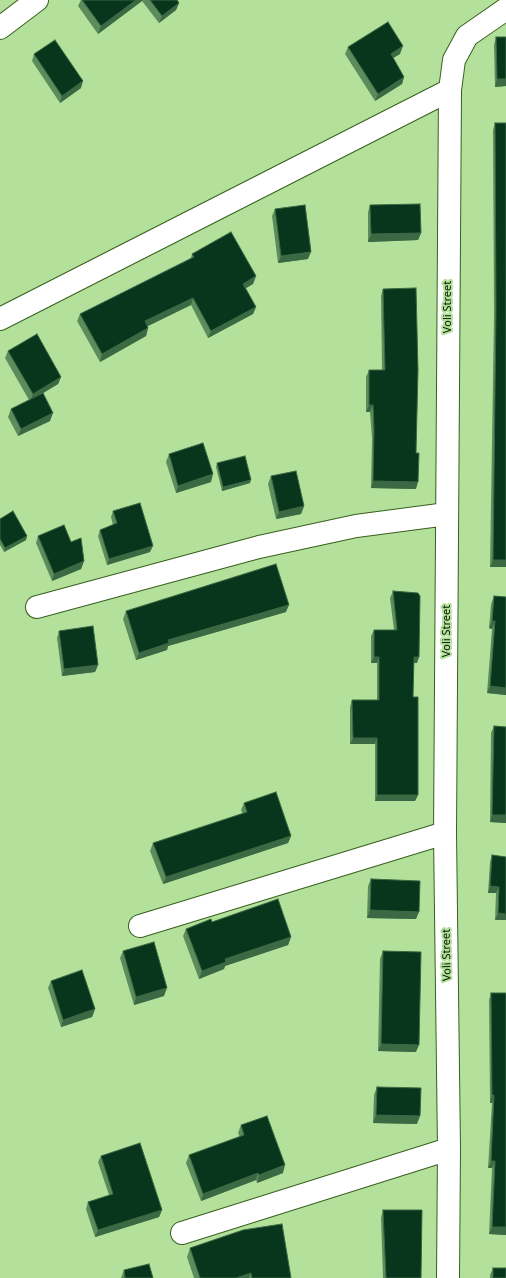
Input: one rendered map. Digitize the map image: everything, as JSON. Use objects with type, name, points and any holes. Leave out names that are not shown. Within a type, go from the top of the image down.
[{"type":"street","points":[[0,28],[37,0]]},
{"type":"street","name":"Voli Street","points":[[448,1278],[449,1149],[446,833],[450,90],[454,60],[467,36],[506,9]]},
{"type":"street","points":[[0,319],[450,90]]},
{"type":"street","points":[[37,607],[259,547],[356,526],[447,514]]},
{"type":"street","points":[[140,926],[446,833]]},
{"type":"street","points":[[182,1233],[449,1149]]},
{"type":"building","points":[[82,0],[136,0],[101,26]]},
{"type":"building","points":[[150,0],[177,0],[179,3],[162,16]]},
{"type":"building","points":[[388,22],[403,46],[391,54],[404,77],[378,94],[348,47]]},
{"type":"building","points":[[496,37],[506,37],[506,79],[497,79]]},
{"type":"building","points":[[55,40],[83,81],[62,96],[34,54]]},
{"type":"building","points":[[495,123],[506,123],[506,560],[493,560],[496,308]]},
{"type":"building","points":[[420,204],[421,233],[371,234],[370,205]]},
{"type":"building","points":[[305,205],[311,252],[281,256],[275,209]]},
{"type":"building","points":[[231,232],[256,276],[243,284],[256,307],[211,331],[193,298],[145,321],[148,328],[102,354],[80,314],[194,257],[192,254]]},
{"type":"building","points":[[416,288],[418,370],[416,453],[419,453],[418,482],[373,481],[374,430],[373,405],[369,405],[369,370],[385,370],[383,289]]},
{"type":"building","points":[[37,334],[61,377],[33,394],[8,351]]},
{"type":"building","points":[[43,393],[53,413],[21,429],[11,409]]},
{"type":"building","points":[[203,443],[213,474],[178,486],[169,454]]},
{"type":"building","points":[[245,456],[251,480],[223,487],[217,463]]},
{"type":"building","points":[[296,471],[304,506],[279,512],[271,476]]},
{"type":"building","points":[[140,503],[153,546],[109,559],[100,530],[117,523],[113,511]]},
{"type":"building","points":[[13,511],[27,536],[5,548],[0,539],[0,519]]},
{"type":"building","points":[[64,525],[71,542],[81,538],[84,561],[54,574],[38,536]]},
{"type":"building","points":[[276,564],[289,605],[168,640],[169,643],[139,653],[126,611]]},
{"type":"building","points":[[393,591],[418,593],[420,596],[419,657],[414,657],[413,697],[418,697],[418,795],[377,795],[377,738],[353,738],[352,700],[379,700],[379,657],[374,657],[374,630],[397,630]]},
{"type":"building","points":[[494,596],[506,597],[506,688],[490,686],[495,621],[492,621]]},
{"type":"building","points":[[93,626],[98,665],[64,669],[59,631]]},
{"type":"building","points":[[494,726],[506,727],[506,815],[492,815]]},
{"type":"building","points":[[276,792],[291,836],[166,877],[153,843],[247,812],[244,803]]},
{"type":"building","points":[[492,855],[506,857],[506,914],[498,913],[499,887],[490,886]]},
{"type":"building","points":[[371,879],[420,881],[419,912],[370,910]]},
{"type":"building","points":[[278,899],[291,937],[225,959],[226,962],[202,971],[186,929],[211,919],[212,922]]},
{"type":"building","points":[[154,942],[167,988],[136,997],[123,951]]},
{"type":"building","points":[[383,951],[421,952],[419,1045],[381,1044]]},
{"type":"building","points":[[82,970],[95,1009],[63,1020],[51,981]]},
{"type":"building","points":[[491,993],[506,993],[506,1227],[492,1227],[495,1161],[491,1161],[494,1095],[492,1095]]},
{"type":"building","points":[[377,1087],[421,1088],[420,1116],[376,1115]]},
{"type":"building","points":[[267,1116],[285,1165],[259,1175],[258,1173],[203,1194],[189,1155],[244,1135],[241,1125]]},
{"type":"building","points":[[140,1143],[162,1210],[98,1230],[88,1202],[113,1194],[101,1156]]},
{"type":"building","points":[[383,1210],[422,1210],[421,1278],[386,1278]]},
{"type":"building","points":[[282,1224],[291,1278],[252,1278],[251,1273],[236,1278],[200,1278],[190,1248],[243,1230]]},
{"type":"building","points":[[149,1264],[153,1278],[125,1278],[124,1270]]},
{"type":"building","points":[[493,1268],[506,1268],[506,1278],[493,1278]]}]
